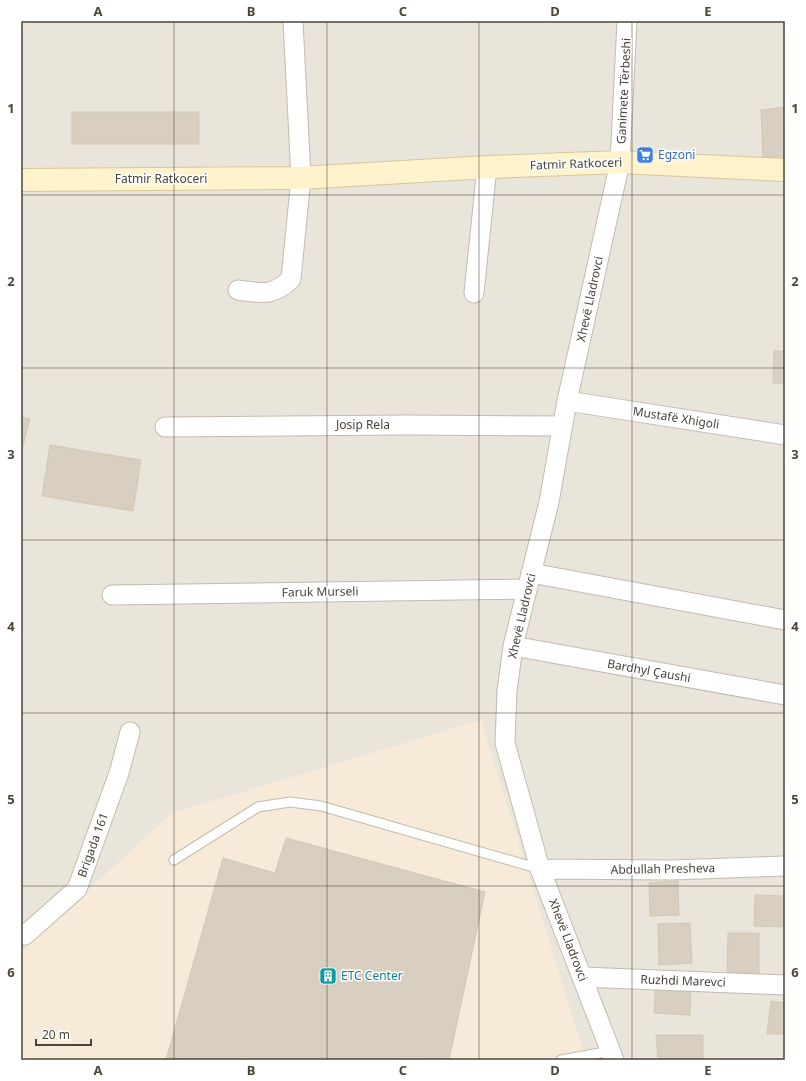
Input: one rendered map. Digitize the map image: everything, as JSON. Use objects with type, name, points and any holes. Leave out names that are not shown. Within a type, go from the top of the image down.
[{"type":"street","points":[[238,290],[257,293],[273,292],[291,279],[301,178],[293,21]]},
{"type":"street","name":"Ganimete Tërbeshi","points":[[620,162],[627,21]]},
{"type":"street","name":"Fatmir Ratkoceri","points":[[21,180],[301,178],[487,167],[620,162],[785,170]]},
{"type":"street","name":"Xhevë Lladrovci","points":[[613,1056],[540,869],[506,743],[507,691],[513,646],[549,502],[567,401],[620,162]]},
{"type":"street","points":[[474,293],[487,167]]},
{"type":"street","name":"Mustafë Xhigoli","points":[[567,401],[785,435]]},
{"type":"street","name":"Josip Rela","points":[[165,427],[407,425],[562,426]]},
{"type":"street","name":"Faruk Murseli","points":[[112,595],[529,581],[785,620]]},
{"type":"street","name":"Bardhyl Çaushi","points":[[513,646],[785,695]]},
{"type":"street","name":"Brigada 161","points":[[21,933],[26,935],[77,889],[119,773],[130,732]]},
{"type":"street","name":"Abdullah Presheva","points":[[540,869],[672,870],[785,866]]},
{"type":"street","name":"Ruzhdi Marevci","points":[[582,977],[785,985]]},
{"type":"lane","points":[[174,860],[258,808],[290,802],[321,806],[540,869]]},
{"type":"lane","points":[[561,1060],[613,1056]]},
{"type":"shaded area","points":[[21,21],[785,21],[785,1060],[586,1060],[172,813],[21,953]]},
{"type":"shaded area","points":[[481,720],[586,1060],[21,1060],[21,953],[172,813]]},
{"type":"building","points":[[785,107],[785,157],[763,157],[761,110]]},
{"type":"building","points":[[72,112],[199,112],[199,144],[72,144]]},
{"type":"building","points":[[774,351],[785,351],[785,383],[773,383]]},
{"type":"building","points":[[21,417],[30,419],[21,453]]},
{"type":"building","points":[[50,445],[141,460],[133,511],[42,496]]},
{"type":"building","name":"ETC Center","points":[[286,838],[485,892],[449,1060],[166,1060],[223,858],[275,873]]},
{"type":"building","points":[[678,881],[679,915],[650,916],[649,883]]},
{"type":"building","points":[[755,895],[785,896],[785,927],[754,926]]},
{"type":"building","points":[[690,923],[692,963],[659,965],[658,924]]},
{"type":"building","points":[[728,933],[759,933],[759,976],[727,976]]},
{"type":"building","points":[[656,981],[691,983],[690,1015],[654,1013]]},
{"type":"building","points":[[771,1001],[785,1003],[785,1034],[767,1034]]},
{"type":"building","points":[[656,1035],[703,1035],[703,1060],[658,1060]]},
{"type":"place","name":"Egzoni","points":[[645,155]]},
{"type":"place","name":"ETC Center","points":[[328,976]]}]
